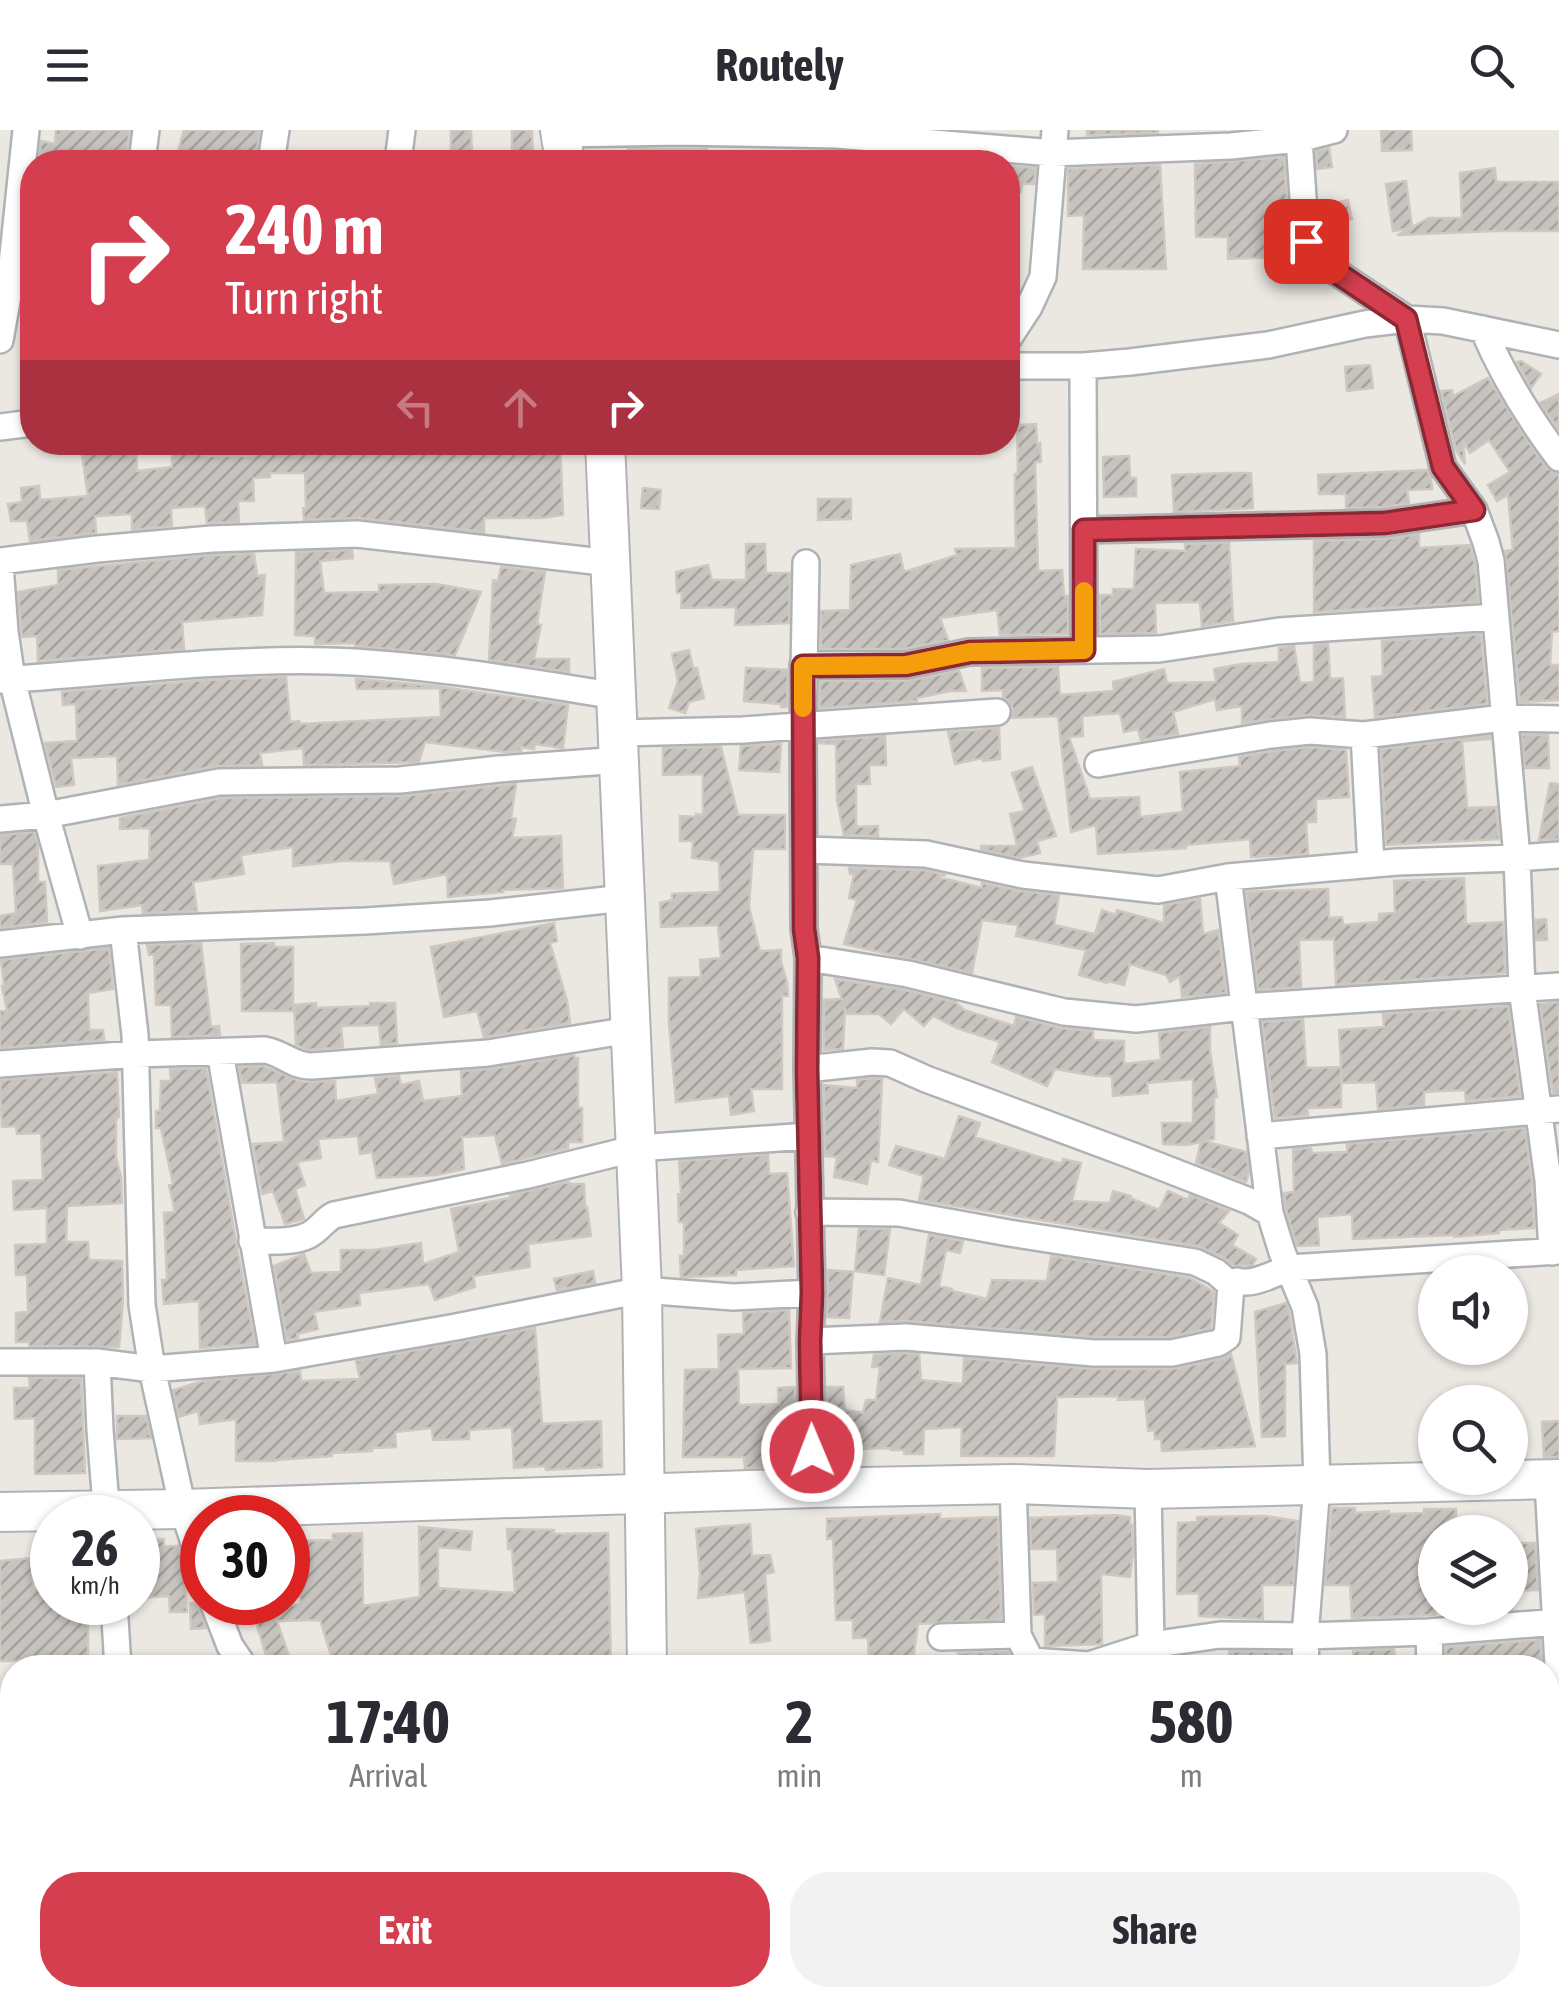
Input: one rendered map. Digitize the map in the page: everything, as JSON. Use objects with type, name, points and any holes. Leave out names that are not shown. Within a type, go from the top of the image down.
[{"type":"street","points":[[562,142],[680,132],[1054,142],[1255,136],[1299,139],[1334,130]]},
{"type":"street","points":[[1231,1285],[1290,1268],[1556,1252],[1548,1180],[1549,1110],[1522,988],[1517,858],[1491,562],[1474,510],[1443,467],[1406,319],[1310,251],[1306,241],[1299,139]]},
{"type":"street","points":[[1020,321],[1043,277],[1054,142]]},
{"type":"street","points":[[0,340],[10,284],[17,197]]},
{"type":"street","points":[[1020,366],[1083,366],[1268,345],[1406,319],[1444,322],[1559,345]]},
{"type":"street","points":[[1483,329],[1514,393],[1559,458]]},
{"type":"street","points":[[1083,366],[1084,650]]},
{"type":"street","points":[[606,455],[642,1290],[647,1655]]},
{"type":"street","points":[[1084,530],[1385,523],[1474,510]]},
{"type":"street","points":[[80,936],[6,680],[0,563],[212,539],[356,534],[611,563]]},
{"type":"street","points":[[806,563],[802,726],[813,1488]]},
{"type":"street","points":[[803,666],[906,665],[970,652],[1172,648],[1279,631],[1496,617]]},
{"type":"street","points":[[6,680],[249,662],[330,661],[489,676],[617,696]]},
{"type":"street","points":[[0,818],[46,815],[219,782],[400,780],[499,769],[743,730],[997,712]]},
{"type":"street","points":[[1098,764],[1310,731],[1364,735],[1503,718],[1559,719]]},
{"type":"street","points":[[1364,735],[1372,864]]},
{"type":"street","points":[[805,850],[926,854],[1024,876],[1158,890],[1228,877],[1372,864],[1559,855]]},
{"type":"street","points":[[1228,877],[1270,1212],[1306,1307],[1313,1354],[1317,1485],[1306,1655]]},
{"type":"street","points":[[0,944],[123,930],[454,916],[624,898]]},
{"type":"street","points":[[123,930],[136,1054],[142,1306],[180,1496]]},
{"type":"street","points":[[808,958],[908,974],[1064,1012],[1136,1019],[1243,1007],[1559,986]]},
{"type":"street","points":[[0,1064],[265,1050],[283,1054],[301,1066],[312,1066],[488,1053],[630,1030]]},
{"type":"street","points":[[220,1052],[274,1359]]},
{"type":"street","points":[[807,1070],[890,1063],[1270,1212]]},
{"type":"street","points":[[1260,1136],[1549,1110]]},
{"type":"street","points":[[252,1241],[298,1239],[310,1235],[334,1216],[636,1148],[808,1136]]},
{"type":"street","points":[[809,1212],[899,1212],[1196,1262],[1231,1285]]},
{"type":"street","points":[[810,1341],[906,1337],[1094,1353],[1172,1352],[1218,1343],[1227,1337],[1231,1285]]},
{"type":"street","points":[[0,1362],[97,1362],[152,1369],[274,1359],[642,1290],[733,1297],[812,1293]]},
{"type":"street","points":[[97,1362],[105,1495]]},
{"type":"street","points":[[310,1505],[813,1488],[1013,1484],[1148,1489],[1553,1480],[1559,1655]]},
{"type":"street","points":[[1013,1484],[1018,1635],[1027,1655]]},
{"type":"street","points":[[1148,1489],[1151,1645]]},
{"type":"street","points":[[0,1512],[30,1513]]},
{"type":"street","points":[[1120,1655],[1151,1645],[1220,1635],[1430,1632],[1558,1622]]},
{"type":"street","points":[[115,1625],[117,1655]]},
{"type":"street","points":[[222,1625],[236,1655]]},
{"type":"street","points":[[1430,1632],[1430,1655]]},
{"type":"street","points":[[941,1636],[1018,1635]]},
{"type":"building","points":[[56,130],[130,130],[127,150],[40,150],[41,141],[55,144]]},
{"type":"building","points":[[184,130],[260,130],[257,150],[178,150]]},
{"type":"building","points":[[451,130],[471,130],[472,150],[451,150]]},
{"type":"building","points":[[512,130],[532,130],[533,150],[512,150]]},
{"type":"building","points":[[1087,130],[1158,130],[1158,133],[1087,135]]},
{"type":"building","points":[[1381,130],[1411,130],[1412,150],[1382,151]]},
{"type":"building","points":[[1329,148],[1332,167],[1317,169],[1316,151]]},
{"type":"building","points":[[628,149],[707,149],[707,150]]},
{"type":"building","points":[[1284,157],[1289,230],[1279,231],[1279,257],[1228,259],[1228,237],[1196,237],[1195,164]]},
{"type":"building","points":[[1160,165],[1166,269],[1083,269],[1084,215],[1068,216],[1068,169]]},
{"type":"building","points":[[1020,167],[1036,168],[1034,184],[1022,184],[1021,192]]},
{"type":"building","points":[[1495,168],[1496,182],[1559,182],[1559,231],[1397,235],[1411,228],[1393,231],[1386,184],[1406,181],[1412,227],[1429,218],[1462,218],[1460,173]]},
{"type":"building","points":[[1348,200],[1352,219],[1337,223],[1340,241],[1326,244],[1320,206]]},
{"type":"building","points":[[1517,362],[1541,374],[1531,388]]},
{"type":"building","points":[[1370,365],[1373,388],[1347,391],[1345,367]]},
{"type":"building","points":[[1488,378],[1535,452],[1547,468],[1559,474],[1559,631],[1552,632],[1550,665],[1559,665],[1559,700],[1520,702],[1505,551],[1513,550],[1508,495],[1497,501],[1488,485],[1510,472],[1489,440],[1470,453],[1463,441],[1465,464],[1456,450],[1441,391],[1452,390],[1453,396]]},
{"type":"building","points":[[1559,394],[1559,430],[1540,403]]},
{"type":"building","points":[[1036,424],[1041,462],[1035,462],[1038,571],[1062,570],[1064,596],[1068,596],[1068,634],[1000,635],[997,610],[940,618],[948,640],[904,649],[821,649],[821,611],[850,610],[851,565],[900,554],[904,572],[957,555],[955,549],[1016,548],[1015,474],[1020,455],[1020,425]]},
{"type":"building","points":[[82,455],[136,455],[137,471],[172,467],[172,455],[561,455],[563,515],[484,518],[484,532],[359,518],[304,520],[305,473],[270,473],[270,477],[253,478],[254,501],[238,501],[239,522],[207,523],[205,506],[171,508],[172,526],[132,530],[132,514],[95,516],[96,533],[30,541],[27,521],[11,521],[8,504],[22,502],[21,488],[39,486],[40,500],[88,496]]},
{"type":"building","points":[[1129,456],[1130,478],[1136,478],[1136,496],[1104,497],[1103,457]]},
{"type":"building","points":[[1427,470],[1432,489],[1407,490],[1409,503],[1346,508],[1346,494],[1319,494],[1318,475]]},
{"type":"building","points":[[1251,473],[1253,508],[1174,512],[1172,475]]},
{"type":"building","points":[[643,488],[661,490],[659,509],[641,508]]},
{"type":"building","points":[[818,499],[851,499],[851,519],[818,520]]},
{"type":"building","points":[[1419,534],[1419,548],[1470,545],[1478,602],[1314,612],[1314,541]]},
{"type":"building","points":[[1229,543],[1233,621],[1202,626],[1200,602],[1155,603],[1156,633],[1100,634],[1100,595],[1113,595],[1113,589],[1134,589],[1136,549],[1185,551],[1185,544]]},
{"type":"building","points":[[746,544],[765,544],[766,573],[790,573],[789,623],[735,625],[736,607],[681,608],[682,593],[677,593],[676,572],[708,565],[712,580],[746,580]]},
{"type":"building","points":[[352,550],[353,558],[320,561],[324,593],[379,592],[379,585],[436,584],[481,592],[455,655],[355,643],[315,644],[315,636],[295,635],[296,552]]},
{"type":"building","points":[[254,554],[257,576],[265,575],[262,615],[182,622],[184,649],[38,661],[37,636],[22,637],[18,592],[58,585],[58,570]]},
{"type":"building","points":[[501,567],[545,572],[534,659],[569,659],[569,672],[489,660],[493,580],[498,581]]},
{"type":"building","points":[[1481,634],[1487,704],[1375,717],[1372,677],[1383,676],[1382,641]]},
{"type":"building","points":[[1328,644],[1330,679],[1343,678],[1345,717],[1308,715],[1242,723],[1242,706],[1217,710],[1215,699],[1173,712],[1178,734],[1141,740],[1138,729],[1124,732],[1120,713],[1082,716],[1083,736],[1069,737],[1090,799],[1139,797],[1140,817],[1183,812],[1180,772],[1240,766],[1239,757],[1273,751],[1310,747],[1346,750],[1349,797],[1316,799],[1316,822],[1306,822],[1308,854],[1251,857],[1250,839],[1098,854],[1096,825],[1071,832],[1058,716],[1012,718],[1013,710],[1003,697],[1003,690],[982,691],[982,668],[1058,667],[1060,695],[1114,691],[1113,682],[1164,669],[1167,683],[1216,682],[1214,669],[1279,662],[1279,648],[1294,646],[1300,683],[1314,682],[1314,645]]},
{"type":"building","points":[[689,650],[704,698],[689,702],[685,713],[669,708],[678,681],[672,654]]},
{"type":"building","points":[[746,668],[788,670],[787,707],[744,701]]},
{"type":"building","points":[[959,671],[966,691],[950,691],[917,701],[820,708],[820,681],[906,681]]},
{"type":"building","points":[[286,677],[290,722],[300,724],[441,717],[440,688],[357,689],[356,679],[435,686],[568,705],[563,748],[535,744],[534,749],[521,747],[521,751],[506,752],[425,742],[419,762],[304,765],[303,748],[260,753],[262,765],[216,766],[118,785],[117,756],[71,758],[74,785],[56,787],[45,743],[77,741],[76,704],[63,705],[62,692]]},
{"type":"building","points":[[999,728],[1000,759],[955,764],[948,732],[980,730],[982,734],[982,729]]},
{"type":"building","points":[[1522,735],[1548,735],[1549,768],[1525,768]]},
{"type":"building","points":[[885,736],[886,765],[869,765],[870,784],[856,784],[856,827],[878,826],[878,836],[844,835],[837,800],[836,744],[819,741]]},
{"type":"building","points":[[1490,736],[1462,741],[1467,808],[1496,807],[1499,839],[1386,845],[1381,749]]},
{"type":"building","points":[[781,744],[779,772],[739,770],[741,746]]},
{"type":"building","points":[[721,747],[738,815],[785,815],[785,849],[753,849],[749,907],[760,951],[781,950],[787,982],[788,996],[782,996],[782,1089],[751,1089],[754,1111],[731,1115],[729,1096],[676,1102],[669,978],[701,977],[700,960],[721,958],[718,925],[661,927],[660,903],[672,900],[672,894],[720,892],[719,861],[692,858],[693,841],[680,841],[680,816],[703,815],[703,774],[663,775],[663,748]]},
{"type":"building","points":[[1032,767],[1056,836],[1037,841],[1040,853],[1019,858],[981,849],[1017,846],[1010,814],[1025,811],[1012,773]]},
{"type":"building","points":[[1550,783],[1559,784],[1559,839],[1539,840]]},
{"type":"building","points":[[516,784],[512,838],[561,836],[563,888],[448,897],[447,874],[394,884],[390,861],[293,866],[293,847],[241,855],[244,874],[193,882],[197,911],[143,913],[142,905],[100,911],[98,866],[149,860],[150,828],[120,829],[120,818],[221,798],[400,796]]},
{"type":"building","points":[[34,832],[38,882],[45,882],[47,922],[0,928],[0,916],[16,913],[13,864],[0,864],[0,835]]},
{"type":"building","points":[[849,868],[924,870],[982,888],[982,883],[1059,895],[1054,925],[1095,934],[1102,910],[1116,915],[1117,910],[1164,923],[1164,905],[1200,899],[1203,934],[1218,930],[1226,993],[1182,997],[1180,976],[1170,982],[1166,975],[1130,964],[1124,985],[1079,975],[1086,950],[1016,936],[1018,925],[982,920],[972,973],[844,944],[857,900],[849,898],[854,874],[850,874]]},
{"type":"building","points":[[1464,878],[1466,924],[1503,922],[1505,973],[1336,985],[1334,939],[1299,940],[1301,987],[1258,990],[1246,892],[1328,889],[1329,918],[1342,917],[1343,925],[1379,922],[1379,914],[1395,913],[1394,881]]},
{"type":"building","points":[[1546,919],[1547,940],[1536,940],[1536,920]]},
{"type":"building","points":[[554,923],[557,941],[550,943],[570,1023],[484,1037],[477,1011],[444,1017],[431,947]]},
{"type":"building","points":[[201,943],[211,1027],[219,1026],[220,1035],[172,1037],[171,1005],[156,1005],[154,954],[149,955],[147,945]]},
{"type":"building","points":[[274,943],[274,947],[293,947],[293,1011],[242,1011],[241,944]]},
{"type":"building","points":[[109,948],[113,989],[88,993],[89,1030],[103,1030],[104,1040],[0,1048],[0,1011],[7,1011],[1,960]]},
{"type":"building","points":[[835,979],[955,1002],[964,1010],[1014,1026],[1016,1017],[1093,1031],[1093,1040],[1124,1041],[1124,1064],[1161,1060],[1159,1033],[1210,1027],[1217,1097],[1214,1139],[1204,1141],[1246,1152],[1246,1182],[1196,1163],[1201,1142],[1163,1144],[1162,1123],[1193,1123],[1193,1079],[1147,1083],[1148,1093],[1113,1096],[1112,1076],[1055,1069],[1047,1086],[992,1062],[1000,1042],[933,1016],[924,1026],[904,1009],[891,1024],[879,1014],[847,1014],[845,1008],[843,1049],[824,1050],[824,1000],[842,999]]},
{"type":"building","points":[[1559,1002],[1559,1093],[1553,1093],[1540,1004]]},
{"type":"building","points":[[316,1003],[316,1008],[395,1003],[397,1043],[381,1045],[379,1025],[341,1026],[343,1047],[308,1050],[296,1045],[294,1005]]},
{"type":"building","points":[[1508,1006],[1520,1096],[1466,1101],[1465,1090],[1424,1092],[1424,1105],[1378,1109],[1376,1082],[1342,1083],[1339,1030],[1384,1027],[1383,1014]]},
{"type":"building","points":[[1303,1019],[1306,1068],[1341,1067],[1341,1107],[1307,1108],[1308,1115],[1275,1118],[1262,1022]]},
{"type":"building","points":[[574,1055],[578,1058],[582,1142],[568,1142],[568,1148],[502,1164],[495,1135],[462,1137],[464,1169],[436,1175],[377,1178],[372,1152],[360,1154],[358,1136],[318,1139],[321,1158],[297,1162],[305,1185],[295,1189],[304,1219],[285,1224],[273,1191],[262,1194],[253,1144],[284,1142],[277,1082],[242,1083],[239,1067],[263,1066],[302,1082],[335,1081],[336,1101],[378,1094],[375,1078],[399,1076],[401,1085],[419,1081],[423,1101],[462,1096],[461,1071]]},
{"type":"building","points":[[206,1068],[255,1344],[200,1348],[199,1301],[164,1304],[164,1213],[175,1212],[161,1128],[156,1128],[161,1081],[171,1081],[170,1069]]},
{"type":"building","points":[[117,1072],[116,1158],[122,1203],[67,1206],[66,1242],[88,1242],[89,1260],[122,1261],[119,1347],[29,1346],[29,1342],[16,1342],[16,1313],[28,1312],[27,1275],[16,1275],[15,1245],[47,1244],[47,1208],[14,1210],[13,1181],[43,1180],[41,1133],[17,1134],[16,1126],[2,1127],[0,1080]]},
{"type":"building","points":[[882,1079],[878,1162],[871,1160],[867,1184],[834,1177],[837,1157],[825,1156],[824,1085],[857,1088],[857,1080]]},
{"type":"building","points":[[959,1116],[980,1123],[975,1137],[1062,1164],[1063,1159],[1081,1163],[1072,1201],[1110,1203],[1113,1191],[1159,1210],[1168,1191],[1188,1200],[1190,1195],[1229,1211],[1219,1223],[1238,1235],[1232,1245],[1256,1259],[1252,1265],[1234,1266],[1198,1246],[919,1200],[924,1176],[889,1165],[896,1146],[945,1159]]},
{"type":"building","points":[[1525,1128],[1534,1228],[1454,1237],[1353,1239],[1352,1214],[1317,1217],[1319,1245],[1297,1246],[1284,1193],[1294,1192],[1293,1149],[1347,1152],[1347,1144]]},
{"type":"building","points":[[768,1155],[769,1174],[787,1173],[794,1266],[736,1270],[736,1275],[681,1277],[684,1222],[679,1222],[679,1161]]},
{"type":"building","points":[[569,1182],[584,1184],[591,1236],[528,1244],[530,1267],[473,1276],[475,1287],[435,1300],[429,1284],[359,1293],[360,1305],[314,1312],[318,1329],[287,1340],[274,1266],[304,1254],[311,1273],[341,1272],[341,1250],[421,1243],[423,1264],[459,1252],[451,1209]]},
{"type":"building","points":[[859,1229],[890,1229],[884,1275],[855,1271]]},
{"type":"building","points":[[929,1235],[963,1241],[960,1253],[946,1250],[939,1286],[952,1291],[987,1299],[992,1280],[1047,1281],[1051,1256],[1190,1278],[1214,1292],[1211,1328],[1170,1337],[1095,1337],[880,1322],[888,1278],[921,1285]]},
{"type":"building","points":[[828,1270],[853,1272],[849,1318],[827,1317]]},
{"type":"building","points":[[593,1271],[595,1283],[557,1290],[554,1279]]},
{"type":"building","points":[[1286,1303],[1297,1363],[1285,1364],[1285,1436],[1262,1437],[1255,1312]]},
{"type":"building","points":[[789,1310],[791,1368],[738,1369],[739,1405],[779,1404],[778,1388],[795,1387],[793,1455],[763,1455],[764,1467],[745,1468],[744,1457],[683,1457],[685,1370],[719,1369],[718,1335],[744,1334],[743,1313]]},
{"type":"building","points":[[535,1328],[542,1424],[601,1421],[602,1467],[514,1468],[512,1427],[469,1430],[469,1439],[433,1440],[432,1428],[395,1432],[396,1447],[275,1461],[236,1461],[236,1419],[200,1424],[198,1411],[179,1417],[173,1390],[203,1381],[300,1371],[301,1381],[360,1379],[356,1361]]},
{"type":"building","points":[[919,1354],[921,1380],[963,1384],[964,1358],[1093,1369],[1172,1369],[1231,1354],[1255,1446],[1162,1451],[1161,1439],[1155,1439],[1154,1430],[1148,1431],[1145,1399],[1057,1397],[1054,1456],[961,1456],[962,1427],[924,1429],[923,1454],[904,1454],[904,1450],[891,1448],[829,1453],[827,1387],[843,1387],[845,1410],[863,1413],[866,1400],[876,1400],[880,1367],[872,1367],[874,1355]]},
{"type":"building","points":[[29,1378],[81,1378],[85,1473],[35,1474],[35,1418],[15,1419],[14,1388],[30,1388]]},
{"type":"building","points":[[117,1416],[146,1416],[151,1438],[117,1439]]},
{"type":"building","points":[[1559,1421],[1559,1457],[1544,1457],[1542,1422]]},
{"type":"building","points":[[1332,1508],[1389,1514],[1456,1509],[1456,1515],[1418,1515],[1418,1616],[1352,1618],[1350,1585],[1325,1585]]},
{"type":"building","points":[[940,1514],[940,1519],[998,1517],[1001,1619],[918,1624],[914,1655],[869,1655],[868,1638],[853,1638],[853,1620],[836,1620],[833,1538],[827,1539],[827,1519]]},
{"type":"building","points":[[1265,1516],[1298,1521],[1293,1585],[1262,1585],[1263,1619],[1199,1616],[1199,1593],[1177,1594],[1178,1523],[1197,1522],[1197,1517]]},
{"type":"building","points":[[1130,1517],[1133,1554],[1130,1577],[1101,1574],[1102,1644],[1045,1646],[1045,1614],[1034,1615],[1033,1583],[1058,1582],[1057,1549],[1031,1549],[1030,1518]]},
{"type":"building","points":[[750,1524],[752,1556],[770,1555],[774,1572],[765,1574],[770,1641],[751,1643],[745,1592],[698,1598],[696,1529]]},
{"type":"building","points":[[419,1527],[472,1532],[470,1550],[438,1547],[438,1588],[515,1593],[507,1529],[554,1530],[554,1534],[608,1533],[611,1655],[331,1655],[320,1620],[310,1620],[310,1541],[333,1540],[333,1534],[362,1533],[363,1606],[420,1597]]},
{"type":"building","points":[[160,1539],[164,1539],[164,1546],[178,1546],[180,1552],[180,1612],[170,1612],[169,1596],[160,1597]]},
{"type":"building","points":[[1528,1543],[1535,1543],[1538,1590],[1528,1590]]},
{"type":"building","points":[[30,1558],[30,1625],[88,1625],[88,1655],[0,1655],[0,1561]]},
{"type":"building","points":[[257,1625],[278,1625],[289,1655],[266,1655]]},
{"type":"building","points":[[1540,1640],[1541,1655],[1446,1655],[1446,1647]]},
{"type":"building","points":[[1394,1649],[1395,1655],[1353,1655],[1353,1651]]},
{"type":"building","points":[[1229,1651],[1289,1655],[1229,1655]]},
{"type":"building","points":[[1008,1652],[1010,1655],[958,1655]]},
{"type":"slow traffic","points":[[803,708],[803,666],[906,665],[970,652],[1084,650],[1084,591]]},
{"type":"route","points":[[812,1451],[803,666],[906,665],[970,652],[1084,650],[1084,530],[1385,523],[1474,510],[1443,467],[1406,319],[1315,258],[1306,241]]}]
